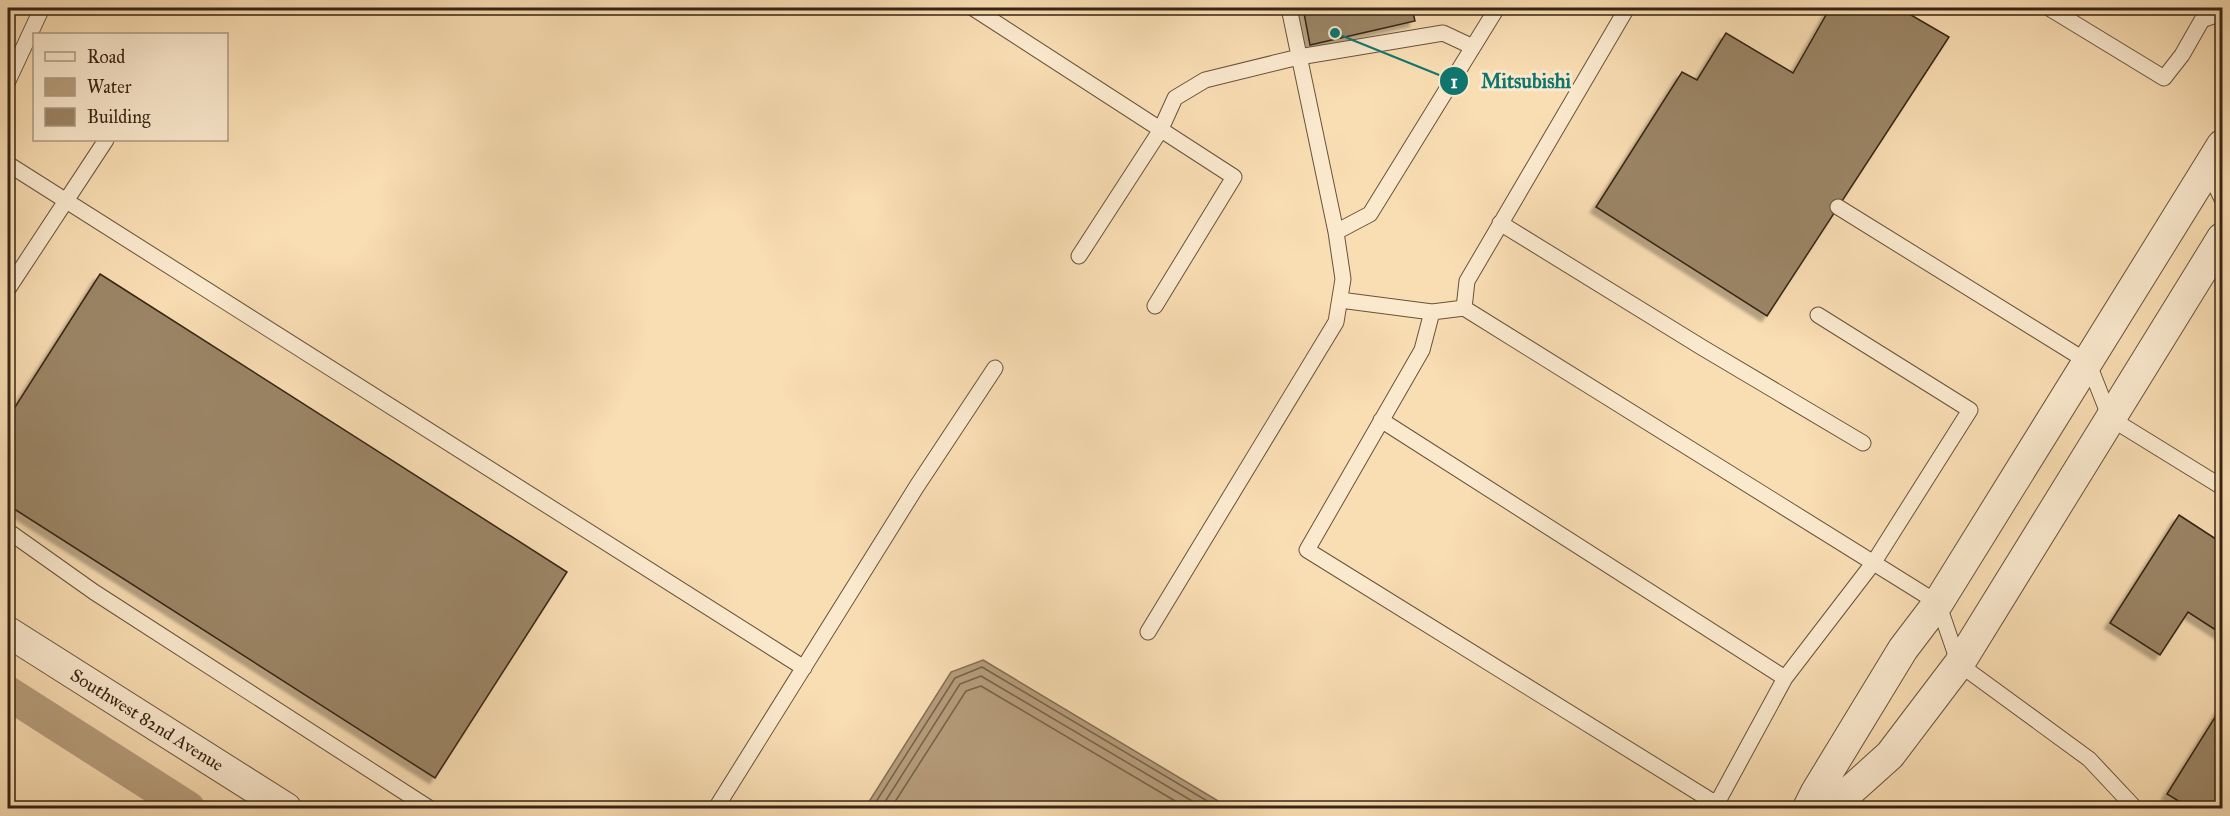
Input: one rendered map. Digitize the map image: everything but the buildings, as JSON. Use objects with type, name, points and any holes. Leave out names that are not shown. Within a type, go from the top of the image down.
[{"type":"street","points":[[1808,808],[1903,649],[1938,603],[2215,157]]},
{"type":"street","points":[[1831,808],[1890,755],[1959,664],[2223,238]]},
{"type":"street","name":"Southwest 82nd Avenue","points":[[8,632],[286,808]]},
{"type":"lane","points":[[8,81],[42,8]]},
{"type":"lane","points":[[973,8],[1234,177],[1155,306]]},
{"type":"lane","points":[[1148,632],[1336,322],[1341,300],[1343,279],[1336,231],[1289,8]]},
{"type":"lane","points":[[1336,231],[1370,214],[1497,8]]},
{"type":"lane","points":[[1464,308],[1467,281],[1627,8]]},
{"type":"lane","points":[[2049,8],[2164,78],[2182,55],[2202,20],[2223,13]]},
{"type":"lane","points":[[1079,256],[1160,131],[1175,98],[1205,80],[1299,57],[1443,33],[1473,47]]},
{"type":"lane","points":[[8,289],[105,141]]},
{"type":"lane","points":[[2215,157],[2223,199]]},
{"type":"lane","points":[[8,164],[804,668]]},
{"type":"lane","points":[[1838,207],[2088,362],[2110,418],[2223,487]]},
{"type":"lane","points":[[1500,223],[1863,443]]},
{"type":"lane","points":[[1341,300],[1432,312],[1464,308],[1874,562],[1938,603],[1959,664],[2089,759],[2135,808]]},
{"type":"lane","points":[[1432,312],[1422,350],[1307,550],[1719,807],[1785,678],[1874,562],[1971,410],[1818,315]]},
{"type":"lane","points":[[716,808],[917,486],[995,368]]},
{"type":"lane","points":[[1381,420],[1785,678]]},
{"type":"lane","points":[[8,531],[94,592],[429,808]]},
{"type":"water","points":[[983,660],[1230,808],[865,808],[951,672]]},
{"type":"waterway","points":[[8,693],[188,808]]},
{"type":"place","name":"Mitsubishi","points":[[1335,33]]}]
